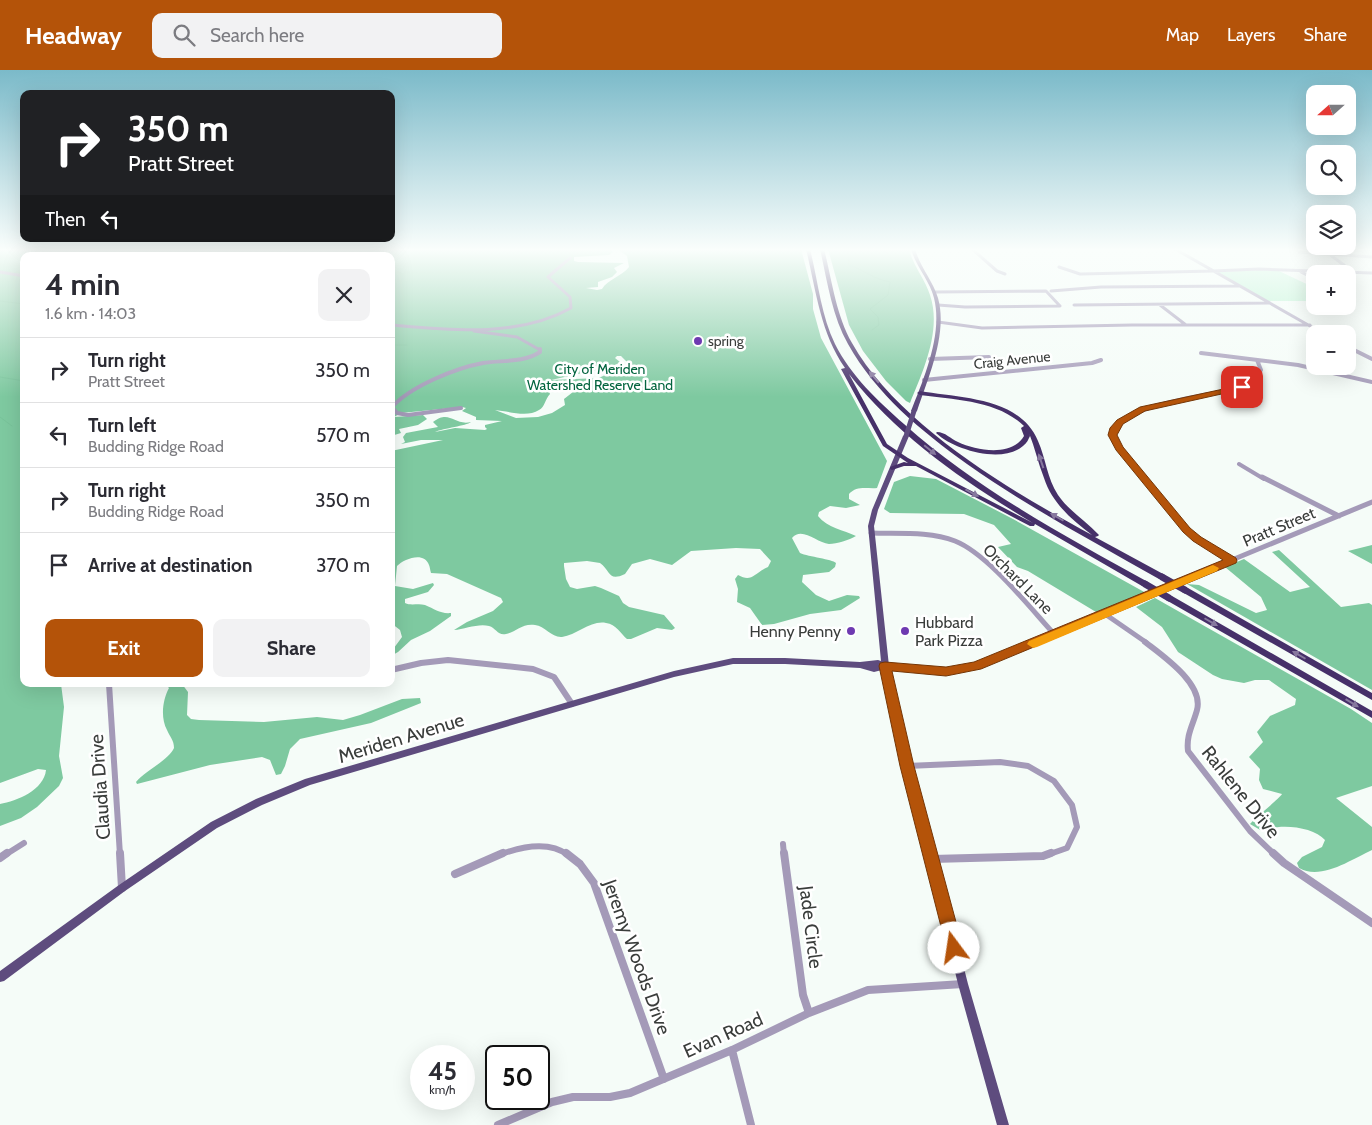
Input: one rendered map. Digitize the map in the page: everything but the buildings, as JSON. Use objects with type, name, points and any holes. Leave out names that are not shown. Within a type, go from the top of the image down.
[{"type":"highway","points":[[819,298],[824,321],[837,351],[855,378],[874,400],[940,458],[1014,508],[1372,715]]},
{"type":"highway","points":[[834,298],[848,339],[864,365],[894,400],[935,436],[995,479],[1372,697]]},
{"type":"highway","points":[[837,351],[838,358],[880,440],[898,454],[1103,563],[1120,570]]},
{"type":"highway","points":[[920,393],[997,408],[1023,422],[1032,434],[1051,488],[1063,506],[1089,529],[1146,568]]},
{"type":"highway","points":[[894,400],[950,441],[968,448],[984,451],[1005,451],[1017,448],[1026,441],[1025,430],[1010,416],[993,409],[956,400]]},
{"type":"highway","points":[[892,468],[905,464],[919,466]]},
{"type":"main road","points":[[936,298],[938,322],[930,359],[906,436],[874,512],[871,533],[885,666],[907,766],[963,984],[1004,1125]]},
{"type":"main road","name":"Meriden Avenue","points":[[0,977],[122,888],[214,825],[259,802],[308,782],[674,674],[733,661],[785,661],[860,665],[874,669],[885,666]]},
{"type":"street","points":[[474,331],[524,325],[560,314],[571,308],[572,302],[570,298]]},
{"type":"street","points":[[938,305],[965,307],[1060,306],[1053,298]]},
{"type":"street","points":[[1261,298],[1308,325]]},
{"type":"street","points":[[1074,305],[1269,303]]},
{"type":"street","points":[[1160,305],[1186,325]]},
{"type":"street","points":[[938,322],[982,328],[1186,325],[1306,326]]},
{"type":"street","points":[[395,325],[474,331],[517,337],[540,349],[540,352],[529,357],[483,363],[463,370],[416,389],[395,401]]},
{"type":"street","points":[[1356,351],[1372,359]]},
{"type":"street","points":[[1201,353],[1298,365],[1372,382]]},
{"type":"street","points":[[930,359],[989,357]]},
{"type":"street","name":"Craig Avenue","points":[[924,379],[1092,363],[1101,360]]},
{"type":"street","points":[[1232,561],[1186,530],[1119,448],[1112,435],[1120,422],[1143,409],[1248,385],[1261,369],[1257,360]]},
{"type":"street","points":[[395,411],[397,413],[408,415],[461,408]]},
{"type":"street","points":[[1239,464],[1273,484],[1339,516]]},
{"type":"street","name":"Pratt Street","points":[[885,666],[946,672],[976,666],[1106,614],[1372,502]]},
{"type":"street","name":"Orchard Lane","points":[[871,533],[936,537],[963,544],[980,558],[1055,635]]},
{"type":"street","name":"Rahlene Drive","points":[[1106,614],[1168,660],[1185,674],[1194,686],[1199,700],[1197,710],[1188,729],[1186,739],[1188,751],[1250,831],[1284,863],[1372,923]]},
{"type":"street","points":[[395,669],[421,663],[448,660],[533,669],[554,677],[572,704]]},
{"type":"street","name":"Claudia Drive","points":[[109,687],[122,888]]},
{"type":"street","points":[[907,766],[1000,762],[1028,766],[1054,781],[1072,805],[1077,827],[1067,848],[1043,856],[932,859]]},
{"type":"street","points":[[0,858],[24,843]]},
{"type":"street","name":"Jade Circle","points":[[783,844],[803,995],[809,1013]]},
{"type":"street","name":"Jeremy Woods Drive","points":[[455,874],[500,853],[528,846],[556,849],[582,864],[594,883],[664,1079]]},
{"type":"street","name":"Evan Road","points":[[498,1125],[552,1102],[573,1097],[610,1097],[620,1095],[664,1079],[732,1050],[809,1013],[868,990],[894,986],[963,984]]},
{"type":"street","points":[[732,1050],[751,1125]]},
{"type":"green space","name":"City of Meriden Watershed Reserve Land","points":[[0,298],[20,298],[20,687],[61,687],[64,707],[59,756],[63,778],[59,786],[37,807],[21,818],[0,826],[0,804],[21,797],[35,789],[44,777],[46,770],[38,769],[0,783]]},
{"type":"green space","name":"City of Meriden Watershed Reserve Land","points":[[395,298],[813,298],[813,309],[821,338],[887,461],[877,488],[859,488],[849,494],[849,499],[860,505],[846,508],[830,506],[819,512],[818,516],[826,523],[856,536],[829,544],[805,534],[796,535],[792,538],[800,553],[836,563],[835,567],[829,572],[803,575],[802,582],[816,595],[829,601],[847,595],[859,596],[860,598],[841,610],[810,614],[774,624],[762,625],[750,608],[737,602],[738,589],[735,579],[738,575],[750,578],[768,567],[771,561],[760,549],[736,548],[691,551],[672,565],[650,559],[632,564],[625,574],[615,577],[610,575],[600,563],[587,561],[564,563],[566,579],[570,587],[577,589],[595,586],[601,588],[619,596],[623,603],[629,607],[664,615],[675,628],[672,630],[657,628],[627,639],[613,625],[606,623],[595,624],[562,637],[555,636],[542,627],[535,625],[526,625],[510,633],[503,634],[485,625],[454,630],[493,611],[503,602],[501,598],[447,574],[431,573],[426,561],[419,557],[404,561],[397,566],[395,586],[395,450],[443,440],[421,440],[401,444],[405,442],[403,437],[406,433],[438,427],[433,422],[439,418],[448,417],[460,422],[471,422],[435,432],[455,428],[485,430],[487,429],[485,425],[502,421],[476,420],[476,417],[462,411],[466,408],[462,407],[401,413],[395,416]],"holes":[[[621,356],[631,366],[620,374],[607,374],[599,378],[551,380],[614,366],[620,362],[615,358]],[[548,389],[569,390],[573,392],[564,399],[565,405],[552,413],[538,417],[516,418],[495,410],[529,414],[541,409],[550,394]]]},
{"type":"green space","points":[[842,298],[931,298],[934,322],[932,336],[925,364],[910,403],[886,381],[863,351],[849,325]]},
{"type":"green space","points":[[1263,298],[1306,298],[1306,301],[1268,301]]},
{"type":"green space","name":"City of Meriden Watershed Reserve Land","points":[[423,415],[427,419],[418,425],[399,429],[401,433],[395,435],[395,417]]},
{"type":"green space","points":[[910,476],[936,479],[1013,519],[1146,593],[1096,612],[1028,571],[1017,567],[998,547],[1011,544],[994,525],[964,514],[890,513],[884,509],[894,482]]},
{"type":"green space","points":[[1372,545],[1372,564],[1348,551]]},
{"type":"green space","points":[[1279,550],[1341,607],[1369,603],[1372,605],[1372,690],[1187,584],[1199,585],[1256,613],[1267,610],[1261,597],[1225,567],[1244,559],[1290,592],[1310,587],[1272,552]]},
{"type":"green space","name":"City of Meriden Watershed Reserve Land","points":[[433,583],[434,585],[428,592],[405,599],[405,603],[425,605],[441,612],[451,613],[451,616],[430,631],[411,640],[395,654],[395,647],[402,637],[400,630],[395,626],[395,586],[413,589]]},
{"type":"green space","points":[[1155,598],[1351,709],[1372,723],[1372,786],[1336,798],[1372,827],[1372,850],[1336,867],[1317,872],[1308,871],[1299,868],[1297,863],[1302,857],[1322,847],[1325,840],[1320,835],[1295,827],[1277,827],[1262,831],[1250,824],[1282,794],[1263,789],[1259,780],[1260,769],[1249,757],[1263,742],[1257,732],[1270,716],[1295,705],[1296,699],[1269,680],[1255,680],[1244,683],[1222,679],[1178,652],[1162,627],[1136,607]]},
{"type":"green space","points":[[184,687],[188,692],[187,715],[191,719],[199,720],[264,722],[317,717],[343,720],[402,699],[420,698],[421,703],[371,723],[300,739],[290,749],[281,774],[276,775],[270,760],[262,757],[210,765],[137,784],[136,782],[140,778],[167,757],[174,748],[163,714],[165,697],[169,688]]},
{"type":"waterway","points":[[872,330],[879,325],[878,317],[870,309],[884,298]]},
{"type":"waterway","points":[[0,301],[20,304]]},
{"type":"waterway","points":[[395,345],[407,345]]},
{"type":"waterway","points":[[0,377],[20,380]]},
{"type":"waterway","points":[[0,417],[12,426]]},
{"type":"slow traffic","points":[[1033,644],[1213,568]]},
{"type":"place","name":"spring","points":[[698,341]]},
{"type":"place","name":"Henny Penny","points":[[851,631]]},
{"type":"place","name":"Hubbard Park Pizza","points":[[905,631]]},
{"type":"route","points":[[954,948],[907,766],[885,666],[946,672],[976,666],[1232,561],[1186,530],[1119,448],[1112,435],[1120,422],[1139,410],[1242,387]]}]
